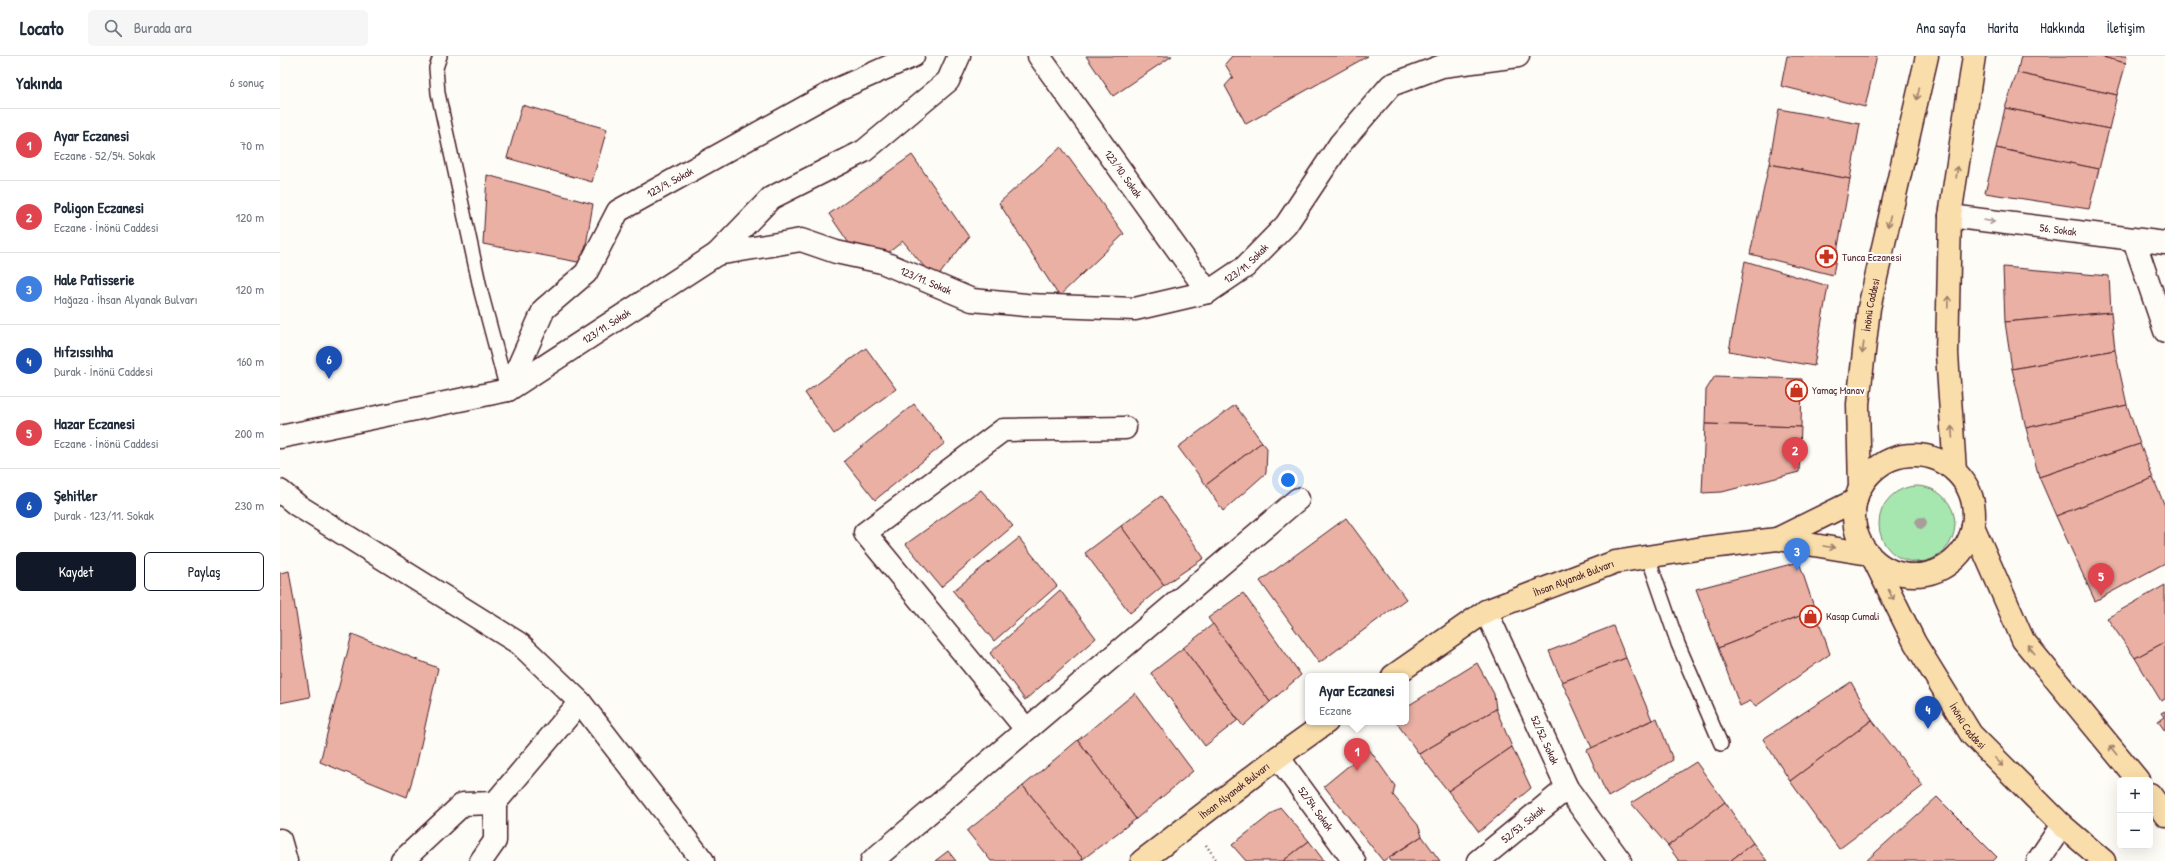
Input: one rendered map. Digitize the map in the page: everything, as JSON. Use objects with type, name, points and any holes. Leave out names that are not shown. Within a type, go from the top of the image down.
[{"type":"main road","name":"İnönü Caddesi","points":[[1858,494],[1858,404],[1868,314],[1927,56]]},
{"type":"main road","points":[[1955,471],[1947,354],[1950,216],[1974,56]]},
{"type":"main road","points":[[1906,454],[1926,455],[1945,462],[1955,471],[1971,493],[1975,514],[1972,533],[1962,552],[1947,565],[1928,574],[1903,574],[1890,570],[1871,557],[1862,544],[1855,526],[1854,506],[1858,494],[1871,472],[1887,460],[1906,454]]},
{"type":"main road","points":[[1777,539],[1858,494]]},
{"type":"main road","points":[[1973,526],[2023,640],[2136,777]]},
{"type":"main road","points":[[1777,539],[1871,557]]},
{"type":"main road","name":"İhsan Alyanak Bulvarı","points":[[1397,673],[1486,611],[1615,562],[1777,539]]},
{"type":"main road","name":"İnönü Caddesi","points":[[1871,557],[1915,643],[1971,734],[2062,825],[2104,861]]},
{"type":"main road","name":"İhsan Alyanak Bulvarı","points":[[1142,861],[1278,757],[1324,725]]},
{"type":"main road","points":[[2153,798],[2165,815]]},
{"type":"street","name":"123/9. Sokak","points":[[508,390],[544,309],[586,273],[618,211],[838,89],[913,56]]},
{"type":"street","points":[[717,254],[771,198],[864,151],[948,81],[959,56]]},
{"type":"street","name":"123/10. Sokak","points":[[1039,56],[1208,292]]},
{"type":"street","name":"123/11. Sokak","points":[[280,437],[508,390],[717,254],[801,240],[836,252],[882,262],[972,300],[1026,305],[1135,309],[1208,292],[1245,267],[1286,225],[1340,144],[1391,85],[1439,61],[1518,56]]},
{"type":"street","name":"56. Sokak","points":[[1950,216],[2165,243]]},
{"type":"street","points":[[2134,240],[2165,331]]},
{"type":"street","points":[[1026,729],[865,533],[1003,430],[1125,428]]},
{"type":"street","points":[[280,491],[288,510],[520,644],[580,702],[703,861]]},
{"type":"street","points":[[872,861],[1298,499]]},
{"type":"street","name":"52/52. Sokak","points":[[1486,611],[1567,788],[1620,861]]},
{"type":"street","points":[[481,861],[495,841],[495,803],[580,702]]},
{"type":"street","name":"52/54. Sokak","points":[[1278,757],[1354,861]]},
{"type":"street","name":"52/53. Sokak","points":[[1478,861],[1567,788]]},
{"type":"street","points":[[402,861],[463,804],[495,803]]},
{"type":"street","points":[[2038,861],[2062,825]]},
{"type":"street","points":[[280,840],[286,861]]},
{"type":"lane","points":[[440,56],[436,68],[438,92],[481,292],[508,390]]},
{"type":"lane","points":[[1648,557],[1678,644],[1721,744]]},
{"type":"green space","points":[[1917,486],[1931,489],[1944,497],[1952,510],[1955,524],[1952,538],[1944,551],[1931,559],[1917,562],[1903,559],[1890,551],[1882,538],[1879,524],[1882,510],[1890,497],[1903,489]]},
{"type":"building","points":[[1086,56],[1172,56],[1113,96]]},
{"type":"building","points":[[1232,56],[1368,56],[1246,124],[1225,86],[1233,77],[1225,64]]},
{"type":"building","points":[[1787,56],[1877,56],[1865,107],[1781,86]]},
{"type":"building","points":[[2021,56],[2099,56],[2126,63],[2117,95],[2017,73]]},
{"type":"building","points":[[2099,56],[2127,56],[2126,63]]},
{"type":"building","points":[[2017,73],[2117,95],[2109,129],[2005,108]]},
{"type":"building","points":[[522,105],[607,129],[592,182],[507,158]]},
{"type":"building","points":[[2005,108],[2109,129],[2099,169],[1996,148]]},
{"type":"building","points":[[1779,109],[1860,124],[1850,179],[1769,164]]},
{"type":"building","points":[[1061,147],[1124,234],[1059,296],[999,203]]},
{"type":"building","points":[[1996,148],[2099,169],[2089,209],[1985,193]]},
{"type":"building","points":[[912,155],[969,237],[935,280],[903,241],[888,253],[855,252],[829,214]]},
{"type":"building","points":[[1769,164],[1850,179],[1833,275],[1750,254]]},
{"type":"building","points":[[487,175],[593,204],[583,263],[483,244]]},
{"type":"building","points":[[1745,261],[1828,286],[1814,366],[1729,351]]},
{"type":"building","points":[[2003,267],[2109,276],[2111,312],[2005,322]]},
{"type":"building","points":[[2111,312],[2115,350],[2012,369],[2005,322]]},
{"type":"building","points":[[866,348],[896,389],[834,434],[805,393]]},
{"type":"building","points":[[2115,350],[2127,405],[2026,428],[2012,369]]},
{"type":"building","points":[[1715,376],[1802,379],[1801,427],[1705,424],[1706,390]]},
{"type":"building","points":[[914,404],[945,443],[875,500],[844,461]]},
{"type":"building","points":[[1235,405],[1262,442],[1206,485],[1178,447]]},
{"type":"building","points":[[2127,405],[2140,444],[2039,477],[2026,428]]},
{"type":"building","points":[[1705,424],[1801,427],[1799,472],[1722,492],[1702,493]]},
{"type":"building","points":[[1262,442],[1267,448],[1266,473],[1223,511],[1206,485]]},
{"type":"building","points":[[2140,444],[2153,478],[2056,516],[2039,477]]},
{"type":"building","points":[[2153,478],[2165,506],[2165,563],[2095,601],[2056,516]]},
{"type":"building","points":[[981,490],[1013,526],[941,587],[906,544]]},
{"type":"building","points":[[1161,496],[1204,558],[1164,585],[1121,526]]},
{"type":"building","points":[[1346,518],[1406,599],[1319,663],[1260,581]]},
{"type":"building","points":[[1121,526],[1164,585],[1130,613],[1085,553]]},
{"type":"building","points":[[1019,538],[1057,586],[994,641],[953,591]]},
{"type":"building","points":[[1799,562],[1815,610],[1718,648],[1696,589]]},
{"type":"building","points":[[289,571],[310,697],[280,703],[280,573]]},
{"type":"building","points":[[2165,585],[2165,642],[2135,658],[2107,618]]},
{"type":"building","points":[[1060,590],[1096,638],[1025,700],[990,653]]},
{"type":"building","points":[[1243,593],[1301,675],[1270,702],[1208,618]]},
{"type":"building","points":[[1815,610],[1830,654],[1756,706],[1750,701],[1740,706],[1718,648]]},
{"type":"building","points":[[1213,624],[1270,702],[1243,726],[1183,648]]},
{"type":"building","points":[[1613,626],[1626,658],[1562,682],[1549,651]]},
{"type":"building","points":[[352,634],[438,668],[416,767],[407,797],[320,762]]},
{"type":"building","points":[[2165,642],[2165,699],[2161,701],[2135,658]]},
{"type":"building","points":[[1183,648],[1238,720],[1205,746],[1151,673]]},
{"type":"building","points":[[1626,658],[1652,720],[1592,748],[1562,682]]},
{"type":"building","points":[[1477,663],[1494,694],[1496,709],[1419,754],[1398,725],[1409,725],[1409,705]]},
{"type":"building","points":[[1851,682],[1872,720],[1790,781],[1763,739]]},
{"type":"building","points":[[1135,693],[1193,771],[1136,819],[1078,740]]},
{"type":"building","points":[[1496,709],[1512,747],[1448,791],[1419,754]]},
{"type":"building","points":[[2165,711],[2165,731],[2158,721],[2164,717],[2161,713]]},
{"type":"building","points":[[1657,718],[1673,760],[1608,797],[1587,750]]},
{"type":"building","points":[[1872,720],[1923,786],[1839,849],[1790,781]]},
{"type":"building","points":[[1078,740],[1136,819],[1083,859],[1023,786]]},
{"type":"building","points":[[1512,747],[1531,788],[1479,832],[1448,791]]},
{"type":"building","points":[[1369,749],[1395,786],[1393,795],[1418,825],[1422,836],[1383,861],[1324,786]]},
{"type":"building","points":[[1696,762],[1725,802],[1668,846],[1631,803]]},
{"type":"building","points":[[1023,786],[1083,859],[1080,861],[991,861],[967,831]]},
{"type":"building","points":[[1937,797],[1997,857],[1993,861],[1866,861]]},
{"type":"building","points":[[1725,802],[1753,843],[1730,861],[1679,861],[1668,846]]},
{"type":"building","points":[[1280,807],[1309,841],[1283,861],[1246,861],[1232,845]]},
{"type":"building","points":[[1422,836],[1440,861],[1391,861],[1389,858]]},
{"type":"building","points":[[1309,841],[1324,861],[1283,861]]},
{"type":"building","points":[[1753,843],[1767,861],[1730,861]]},
{"type":"building","points":[[948,851],[956,861],[935,861]]},
{"type":"place","name":"Tunca Eczanesi","points":[[1826,257]]},
{"type":"place","name":"Şehitler","points":[[329,379]]},
{"type":"place","name":"Yamaç Manav","points":[[1796,390]]},
{"type":"place","name":"Poligon Eczanesi","points":[[1795,470]]},
{"type":"place","name":"Hale Patisserie","points":[[1797,571]]},
{"type":"place","name":"Hazar Eczanesi","points":[[2101,596]]},
{"type":"place","name":"Kasap Cumali","points":[[1811,616]]},
{"type":"place","name":"Hıfzıssıhha","points":[[1928,729]]},
{"type":"place","name":"Ayar Eczanesi","points":[[1357,771]]}]
